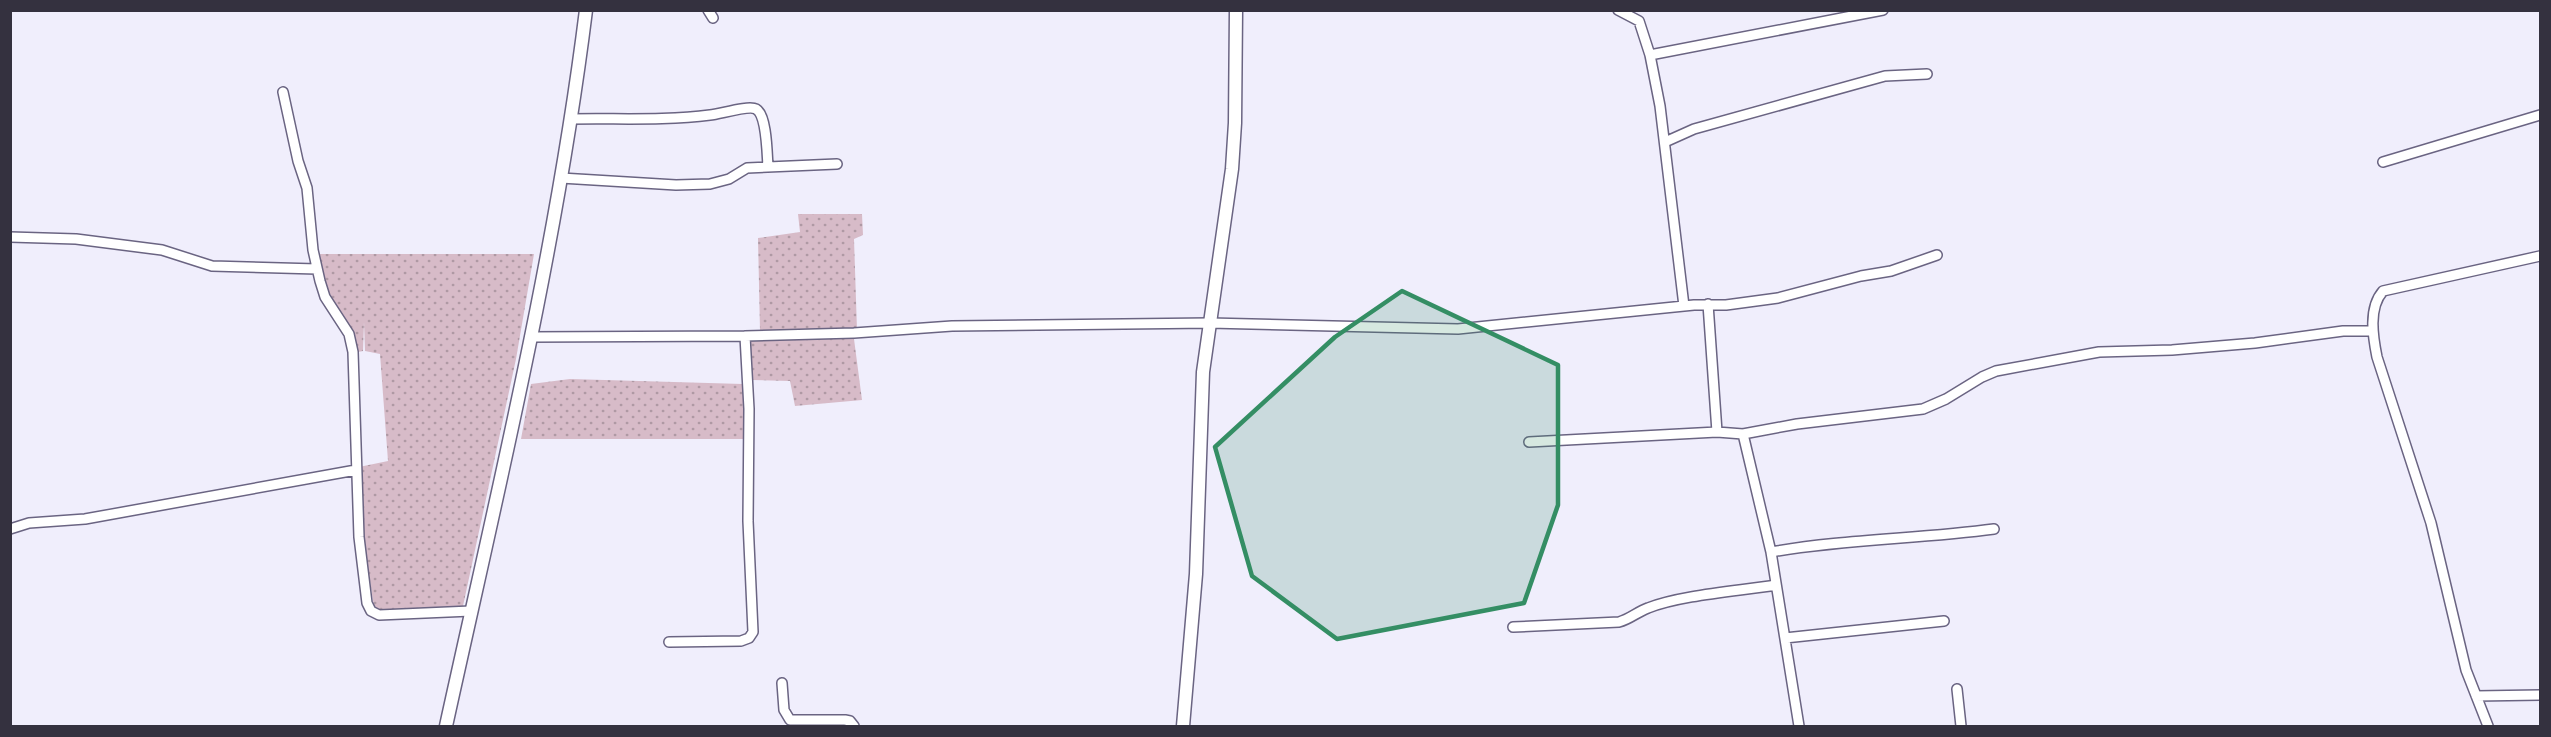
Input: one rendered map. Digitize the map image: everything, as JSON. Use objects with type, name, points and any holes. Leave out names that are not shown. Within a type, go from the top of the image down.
[{"type":"street","points":[[446,726],[530,337],[561,178],[586,10]]},
{"type":"street","points":[[1184,726],[1196,574],[1203,384],[1233,157],[1236,10]]},
{"type":"street","points":[[1617,10],[1639,21],[1650,55],[1665,142],[1683,306]]},
{"type":"street","points":[[1650,55],[1883,10]]},
{"type":"street","points":[[1665,142],[1694,129],[1885,76],[1927,74]]},
{"type":"street","points":[[283,92],[298,160],[307,188],[317,269],[325,297],[349,334],[353,352],[359,537],[367,603],[371,611],[379,615],[471,611]]},
{"type":"street","points":[[570,119],[703,116],[734,112],[749,107],[757,110],[762,117],[768,167]]},
{"type":"street","points":[[2383,162],[2541,115]]},
{"type":"street","points":[[561,178],[676,185],[710,184],[729,179],[747,168],[837,164]]},
{"type":"street","points":[[10,237],[75,239],[162,250],[212,266],[317,269]]},
{"type":"street","points":[[530,337],[745,336],[854,333],[952,326],[1210,323],[1458,329],[1683,306],[1726,305],[1778,298],[1861,276],[1891,271],[1937,255]]},
{"type":"street","points":[[2488,726],[2466,670],[2431,523],[2377,357],[2372,331],[2378,297],[2383,291],[2541,256]]},
{"type":"street","points":[[1708,304],[1717,432]]},
{"type":"street","points":[[1529,442],[1717,432],[1743,434],[1797,424],[1923,409],[1996,371],[2100,352],[2172,350],[2255,343],[2343,331],[2372,331]]},
{"type":"street","points":[[669,642],[741,641],[749,638],[753,632],[748,521],[749,409],[745,336]]},
{"type":"street","points":[[1743,434],[1771,552],[1799,726]]},
{"type":"street","points":[[10,529],[29,524],[85,519],[356,470]]},
{"type":"street","points":[[1771,552],[1844,541],[1945,535],[1994,529]]},
{"type":"street","points":[[1513,627],[1618,622],[1631,618],[1647,608],[1776,585]]},
{"type":"street","points":[[1785,638],[1944,621]]},
{"type":"street","points":[[782,683],[784,710],[789,720],[845,720],[850,721],[854,726]]},
{"type":"street","points":[[1957,689],[1961,726]]},
{"type":"street","points":[[2476,696],[2541,695]]},
{"type":"highlighted area","points":[[1402,291],[1558,365],[1558,505],[1524,603],[1337,639],[1252,576],[1215,447],[1335,337]]},
{"type":"shaded area","points":[[798,214],[862,214],[863,235],[854,239],[857,330],[760,331],[758,238],[800,232]]},
{"type":"shaded area","points":[[320,254],[534,254],[516,359],[463,606],[379,610],[374,607],[361,523],[359,467],[388,461],[380,354],[365,351],[364,322],[363,351],[358,352],[325,288]]},
{"type":"shaded area","points":[[748,339],[854,339],[862,400],[795,406],[790,381],[752,380]]},
{"type":"shaded area","points":[[570,379],[743,384],[744,439],[521,439],[531,384]]}]
